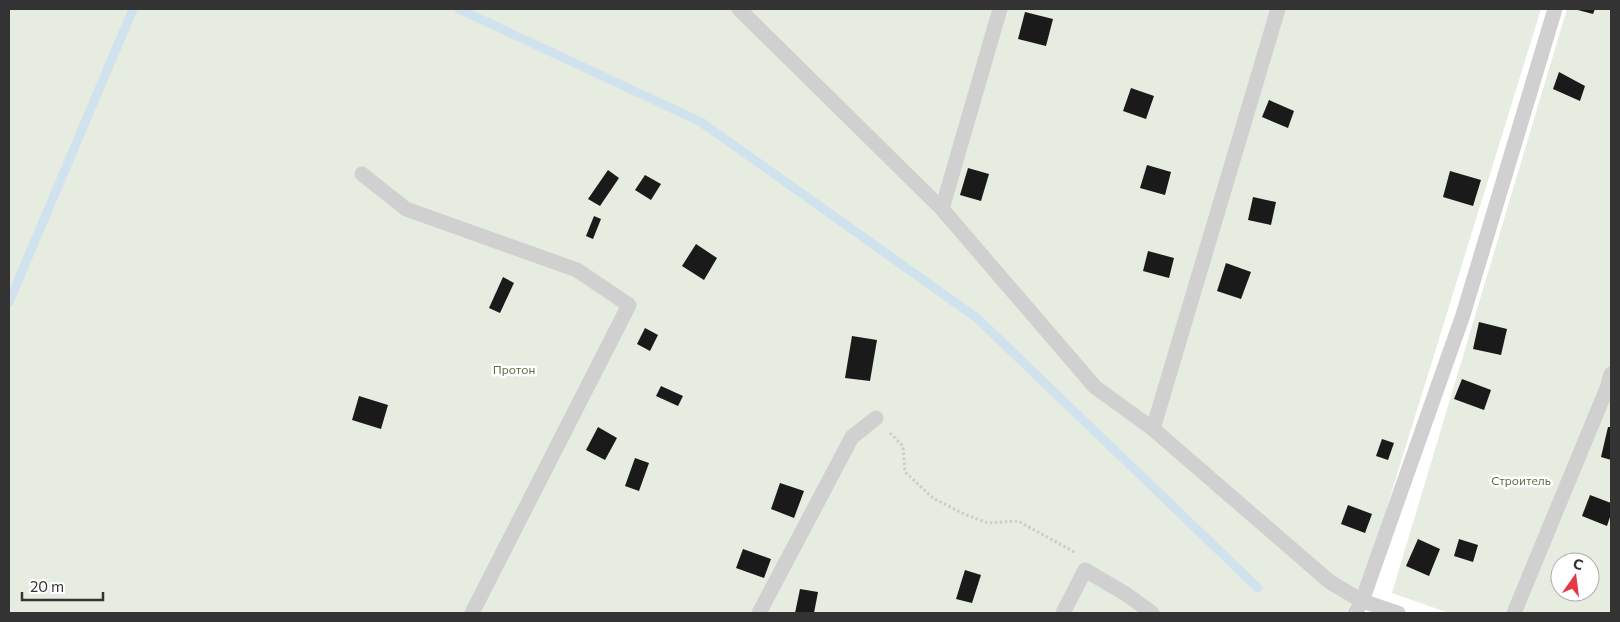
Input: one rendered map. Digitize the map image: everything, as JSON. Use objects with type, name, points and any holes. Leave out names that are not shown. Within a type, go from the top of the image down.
[{"type":"lane","points":[[739,9],[942,209],[1094,387],[1152,429],[1358,607],[1398,613]]},
{"type":"lane","points":[[942,209],[1000,9]]},
{"type":"lane","points":[[1152,429],[1278,9]]},
{"type":"lane","points":[[1358,607],[1463,315],[1556,9]]},
{"type":"lane","points":[[362,174],[406,209],[577,270],[629,304],[472,613]]},
{"type":"lane","points":[[1514,613],[1608,388],[1611,374]]},
{"type":"lane","points":[[760,613],[852,436],[876,418]]},
{"type":"lane","points":[[1063,613],[1085,570],[1126,594],[1152,613]]},
{"type":"path","points":[[876,418],[903,446],[905,472],[933,498],[964,514],[988,523],[1018,522],[1075,552],[1085,570]]},
{"type":"green space","name":"Протон","points":[[9,9],[1541,9],[1366,575],[1346,613],[9,613]]},
{"type":"green space","name":"Строитель","points":[[1567,9],[1611,9],[1611,613],[1449,613],[1392,593]]},
{"type":"building","points":[[1574,9],[1595,9],[1593,14]]},
{"type":"building","points":[[1025,12],[1053,19],[1046,46],[1018,39]]},
{"type":"building","points":[[1559,72],[1585,86],[1580,101],[1553,89]]},
{"type":"building","points":[[1131,88],[1154,96],[1146,119],[1123,111]]},
{"type":"building","points":[[1269,100],[1294,111],[1288,128],[1262,117]]},
{"type":"building","points":[[1147,165],[1171,172],[1165,195],[1140,188]]},
{"type":"building","points":[[968,168],[989,174],[981,201],[960,195]]},
{"type":"building","points":[[608,170],[619,178],[600,206],[588,199]]},
{"type":"building","points":[[1450,171],[1481,180],[1473,206],[1443,197]]},
{"type":"building","points":[[645,175],[661,184],[651,200],[635,190]]},
{"type":"building","points":[[1253,197],[1276,202],[1271,225],[1248,220]]},
{"type":"building","points":[[594,216],[601,219],[593,239],[586,236]]},
{"type":"building","points":[[696,244],[717,258],[704,280],[682,266]]},
{"type":"building","points":[[1148,251],[1174,258],[1169,278],[1143,271]]},
{"type":"building","points":[[1226,263],[1251,272],[1241,299],[1217,291]]},
{"type":"building","points":[[503,277],[514,283],[500,313],[489,308]]},
{"type":"building","points":[[1479,322],[1507,329],[1501,355],[1473,349]]},
{"type":"building","points":[[645,328],[658,335],[650,351],[637,344]]},
{"type":"building","points":[[852,336],[877,340],[870,381],[845,378]]},
{"type":"building","points":[[1462,379],[1491,390],[1484,410],[1454,399]]},
{"type":"building","points":[[661,386],[683,396],[678,406],[656,396]]},
{"type":"building","points":[[359,396],[388,405],[381,429],[352,420]]},
{"type":"building","points":[[598,427],[617,438],[605,460],[586,450]]},
{"type":"building","points":[[1608,427],[1611,427],[1611,460],[1601,457]]},
{"type":"building","points":[[1382,439],[1394,443],[1388,460],[1376,456]]},
{"type":"building","points":[[635,458],[649,463],[639,491],[625,486]]},
{"type":"building","points":[[780,483],[804,491],[794,518],[771,509]]},
{"type":"building","points":[[1590,495],[1611,503],[1611,514],[1607,526],[1582,516]]},
{"type":"building","points":[[1348,505],[1372,514],[1365,533],[1341,524]]},
{"type":"building","points":[[1418,539],[1440,549],[1429,576],[1406,566]]},
{"type":"building","points":[[1459,539],[1478,545],[1473,562],[1454,556]]},
{"type":"building","points":[[743,549],[771,559],[764,578],[736,568]]},
{"type":"building","points":[[965,570],[981,575],[972,603],[956,599]]},
{"type":"building","points":[[800,589],[818,592],[814,613],[795,613]]},
{"type":"waterway","points":[[9,302],[133,9]]},
{"type":"waterway","points":[[459,9],[701,122],[977,318],[1258,588]]}]
